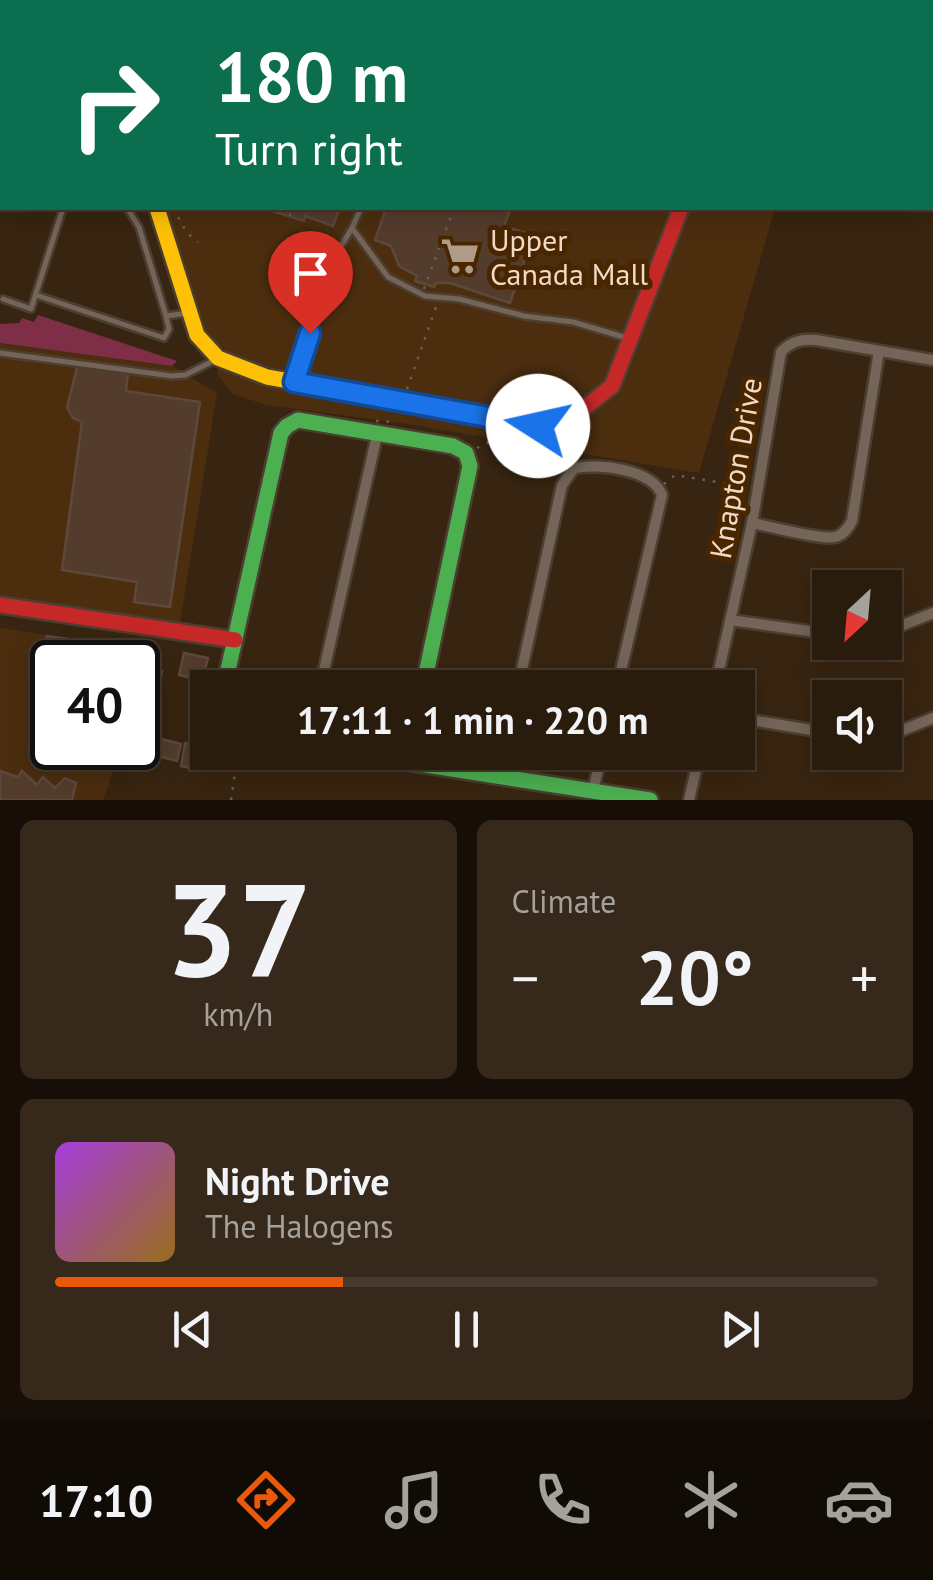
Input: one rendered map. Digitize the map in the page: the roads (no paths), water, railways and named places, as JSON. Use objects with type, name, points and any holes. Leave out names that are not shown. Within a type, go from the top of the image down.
[{"type":"street","points":[[158,210],[197,334],[218,358],[294,382],[538,426],[574,417],[612,386],[680,210]]},
{"type":"street","name":"Knapton Drive","points":[[718,670],[752,523],[781,352],[788,345],[816,340],[933,360]]},
{"type":"street","points":[[752,523],[829,538],[850,527],[879,351]]},
{"type":"street","points":[[228,670],[281,433],[298,420],[452,446],[466,453],[470,466],[427,670]]},
{"type":"street","points":[[324,670],[377,435]]},
{"type":"street","points":[[522,670],[562,485],[574,468],[590,465],[644,476],[662,495],[622,670]]},
{"type":"street","points":[[0,605],[235,640]]},
{"type":"street","points":[[902,625],[933,613]]},
{"type":"street","points":[[730,620],[812,631]]},
{"type":"street","points":[[902,729],[933,718]]},
{"type":"street","points":[[755,721],[812,731]]},
{"type":"street","points":[[469,770],[650,800]]},
{"type":"street","points":[[499,776],[500,770]]},
{"type":"street","points":[[593,791],[598,770]]},
{"type":"street","points":[[689,800],[696,770]]},
{"type":"lane","points":[[3,299],[31,309],[62,210]]},
{"type":"lane","points":[[36,295],[164,338],[169,329],[166,316],[140,228],[128,210]]},
{"type":"lane","points":[[294,382],[340,248],[359,210]]},
{"type":"lane","points":[[352,228],[388,276],[422,294],[524,316],[573,322],[630,339]]},
{"type":"lane","points":[[166,316],[190,312]]},
{"type":"lane","points":[[0,353],[172,376],[186,375],[218,358]]},
{"type":"place","name":"Upper Canada Mall","points":[[460,256]]}]
